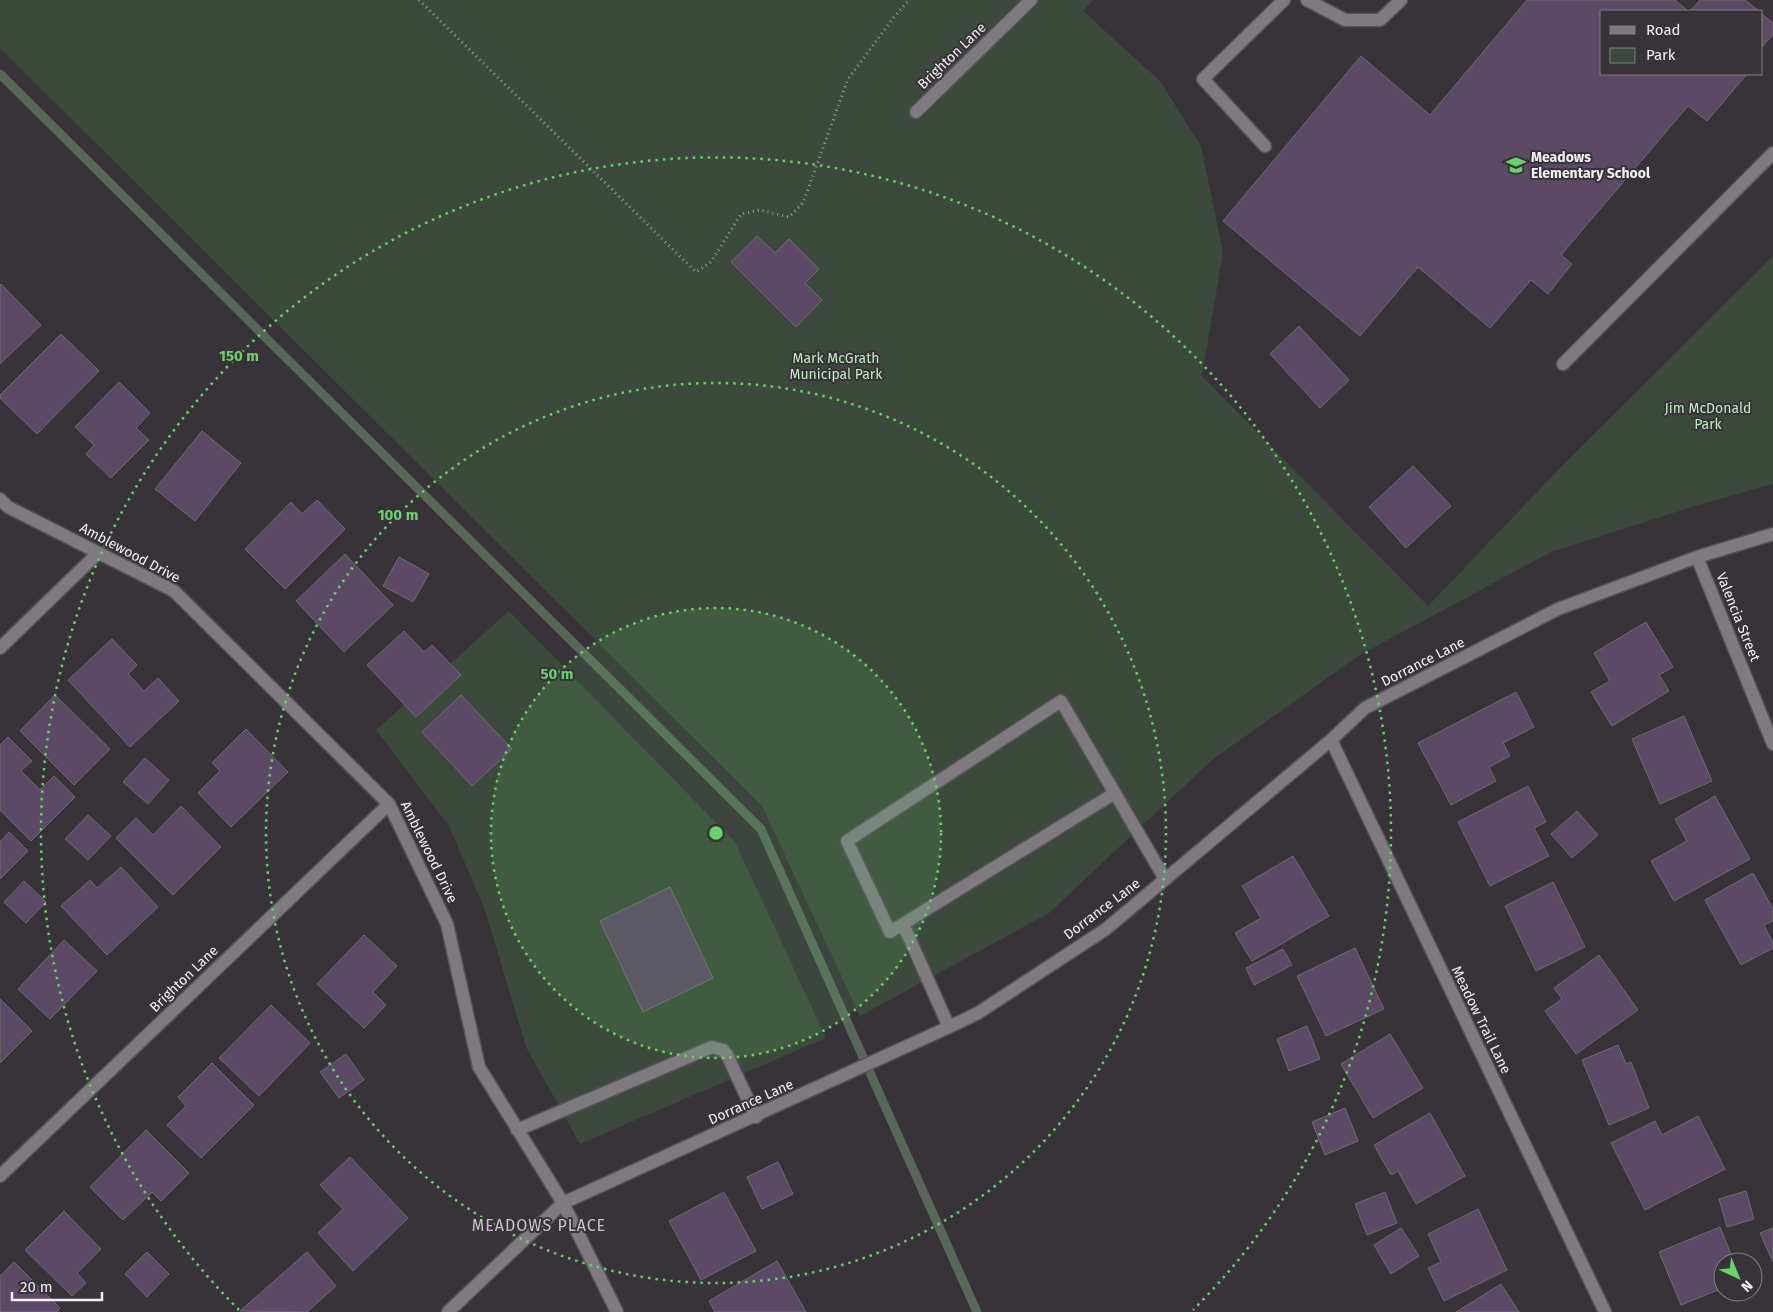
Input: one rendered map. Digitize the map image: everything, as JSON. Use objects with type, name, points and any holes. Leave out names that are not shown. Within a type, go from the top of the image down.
[{"type":"street","name":"Brighton Lane","points":[[916,112],[1031,0]]},
{"type":"street","points":[[1265,146],[1203,79],[1284,0]]},
{"type":"street","points":[[1307,0],[1344,20],[1380,20],[1401,0]]},
{"type":"street","points":[[1563,364],[1773,153]]},
{"type":"street","name":"Amblewood Drive","points":[[0,499],[8,507],[174,591],[389,804],[447,924],[479,1068],[563,1203],[617,1312]]},
{"type":"street","name":"Dorrance Lane","points":[[448,1312],[563,1203],[756,1117],[978,1013],[1106,929],[1331,740],[1366,708],[1558,609],[1697,557],[1773,534]]},
{"type":"street","points":[[0,648],[98,554]]},
{"type":"street","name":"Valencia Street","points":[[1697,557],[1773,744]]},
{"type":"street","points":[[1115,794],[890,932],[847,841],[1061,701],[1165,879]]},
{"type":"street","name":"Meadow Trail Lane","points":[[1331,740],[1605,1312]]},
{"type":"street","name":"Brighton Lane","points":[[0,1176],[389,804]]},
{"type":"street","points":[[903,924],[949,1027]]},
{"type":"street","points":[[517,1130],[712,1047],[723,1050],[727,1055],[756,1117]]},
{"type":"path","points":[[419,0],[696,272],[712,262],[741,214],[760,210],[789,217],[803,203],[848,79],[909,0]]},
{"type":"green space","name":"Mark McGrath Municipal Park","points":[[0,0],[1093,0],[1083,11],[1160,81],[1201,146],[1223,252],[1202,376],[1428,606],[1561,467],[1773,256],[1773,484],[1698,505],[1551,552],[1358,656],[1212,760],[1049,913],[860,1016],[762,806],[0,48]]},
{"type":"green space","points":[[509,611],[735,842],[826,1038],[580,1144],[526,1047],[485,910],[449,826],[376,730]]},
{"type":"building","points":[[1527,0],[1675,0],[1687,10],[1600,10],[1600,75],[1746,75],[1707,121],[1688,106],[1561,255],[1572,264],[1548,294],[1531,280],[1490,328],[1418,267],[1360,336],[1223,221],[1361,56],[1430,115]]},
{"type":"building","points":[[1700,0],[1745,0],[1758,10],[1691,10]]},
{"type":"building","points":[[1763,15],[1773,23],[1773,34],[1763,46]]},
{"type":"building","points":[[757,236],[775,253],[789,239],[819,269],[805,283],[822,300],[796,327],[731,262]]},
{"type":"building","points":[[0,285],[41,325],[0,364]]},
{"type":"building","points":[[1299,326],[1349,380],[1320,408],[1270,354]]},
{"type":"building","points":[[61,334],[99,371],[37,434],[0,398],[0,395]]},
{"type":"building","points":[[119,382],[150,413],[136,428],[149,440],[111,478],[86,454],[94,445],[75,427]]},
{"type":"building","points":[[202,431],[241,463],[195,521],[155,489]]},
{"type":"building","points":[[1413,466],[1451,506],[1406,548],[1369,507]]},
{"type":"building","points":[[317,500],[345,529],[285,589],[245,549],[291,502],[302,514]]},
{"type":"building","points":[[345,554],[393,605],[344,652],[296,601]]},
{"type":"building","points":[[399,557],[429,574],[413,602],[383,586]]},
{"type":"building","points":[[1646,622],[1673,667],[1659,675],[1669,691],[1612,726],[1591,692],[1610,681],[1594,653]]},
{"type":"building","points":[[404,631],[424,652],[432,645],[461,675],[416,717],[367,665]]},
{"type":"building","points":[[112,639],[137,665],[128,674],[144,691],[158,678],[179,701],[130,747],[68,680]]},
{"type":"building","points":[[1516,692],[1534,727],[1503,743],[1510,756],[1489,767],[1496,781],[1451,805],[1418,743]]},
{"type":"building","points":[[55,695],[110,749],[74,785],[20,731]]},
{"type":"building","points":[[461,695],[512,749],[472,786],[422,732]]},
{"type":"building","points":[[1684,716],[1712,781],[1660,804],[1632,739]]},
{"type":"building","points":[[246,729],[288,772],[231,827],[198,793],[220,771],[212,763]]},
{"type":"building","points":[[8,737],[32,761],[21,771],[40,790],[54,776],[75,797],[31,841],[0,810],[0,745]]},
{"type":"building","points":[[145,758],[169,780],[148,804],[123,782]]},
{"type":"building","points":[[1528,786],[1546,822],[1534,828],[1549,856],[1490,886],[1458,822]]},
{"type":"building","points":[[1715,796],[1750,859],[1674,901],[1651,861],[1687,841],[1675,819]]},
{"type":"building","points":[[181,806],[221,847],[173,895],[116,838],[136,818],[153,835]]},
{"type":"building","points":[[1577,811],[1598,835],[1572,858],[1551,834]]},
{"type":"building","points":[[88,815],[111,836],[88,860],[65,839]]},
{"type":"building","points":[[9,832],[28,851],[0,879],[0,842]]},
{"type":"building","points":[[1293,856],[1329,916],[1252,961],[1235,933],[1261,918],[1242,886]]},
{"type":"building","points":[[121,867],[158,907],[107,955],[61,906],[90,880],[97,888]]},
{"type":"building","points":[[1753,873],[1773,909],[1773,921],[1764,925],[1773,943],[1773,948],[1741,965],[1705,900]]},
{"type":"building","points":[[24,881],[46,902],[26,923],[4,902]]},
{"type":"building","points":[[1553,882],[1585,947],[1536,971],[1505,906]]},
{"type":"building","points":[[670,887],[713,978],[643,1012],[600,921]]},
{"type":"building","points":[[364,935],[397,966],[373,992],[386,1005],[364,1028],[317,984]]},
{"type":"building","points":[[64,940],[97,971],[50,1019],[18,989]]},
{"type":"building","points":[[1355,948],[1384,1009],[1326,1036],[1297,976]]},
{"type":"building","points":[[1283,949],[1292,965],[1254,985],[1246,968]]},
{"type":"building","points":[[1599,955],[1638,1010],[1576,1054],[1545,1011],[1562,999],[1554,988]]},
{"type":"building","points":[[0,999],[32,1031],[0,1063]]},
{"type":"building","points":[[271,1005],[310,1043],[259,1096],[219,1058]]},
{"type":"building","points":[[1307,1026],[1320,1059],[1289,1071],[1277,1039]]},
{"type":"building","points":[[1390,1034],[1423,1088],[1373,1118],[1341,1064]]},
{"type":"building","points":[[1618,1045],[1626,1064],[1631,1062],[1649,1108],[1609,1125],[1582,1060]]},
{"type":"building","points":[[346,1054],[364,1080],[339,1098],[320,1072]]},
{"type":"building","points":[[212,1063],[254,1105],[201,1158],[167,1125],[186,1106],[178,1097]]},
{"type":"building","points":[[1345,1108],[1358,1141],[1325,1155],[1312,1122]]},
{"type":"building","points":[[1430,1113],[1465,1176],[1416,1204],[1398,1171],[1391,1175],[1374,1145]]},
{"type":"building","points":[[1698,1116],[1725,1169],[1645,1210],[1611,1143],[1655,1121],[1662,1135]]},
{"type":"building","points":[[146,1130],[189,1173],[161,1201],[152,1192],[123,1220],[90,1187]]},
{"type":"building","points":[[350,1157],[408,1218],[353,1271],[318,1233],[343,1209],[320,1185]]},
{"type":"building","points":[[778,1162],[793,1194],[762,1209],[747,1177]]},
{"type":"building","points":[[1746,1191],[1754,1219],[1727,1227],[1719,1199]]},
{"type":"building","points":[[724,1192],[756,1251],[701,1280],[669,1221]]},
{"type":"building","points":[[1385,1192],[1397,1223],[1367,1235],[1355,1204]]},
{"type":"building","points":[[1478,1209],[1507,1270],[1444,1301],[1428,1268],[1441,1262],[1428,1234]]},
{"type":"building","points":[[64,1211],[101,1249],[77,1273],[86,1283],[72,1296],[25,1250]]},
{"type":"building","points":[[1720,1227],[1730,1252],[1713,1252],[1713,1292],[1681,1305],[1659,1252]]},
{"type":"building","points":[[1401,1228],[1419,1256],[1391,1274],[1374,1245]]},
{"type":"building","points":[[1773,1228],[1773,1262],[1760,1233]]},
{"type":"building","points":[[147,1252],[169,1274],[147,1297],[125,1274]]},
{"type":"building","points":[[307,1252],[336,1286],[307,1312],[240,1311]]},
{"type":"building","points":[[777,1261],[806,1312],[715,1312],[709,1301]]},
{"type":"building","points":[[14,1262],[60,1308],[57,1312],[0,1312],[0,1276]]},
{"type":"building","points":[[1501,1284],[1519,1312],[1456,1312]]},
{"type":"waterway","points":[[0,74],[761,829],[977,1312]]},
{"type":"place","name":"Meadows Elementary School","points":[[1516,165]]},
{"type":"district","name":"MEADOWS PLACE","points":[[539,1225]]},
{"type":"park label","name":"Jim McDonald Park","points":[[1708,416]]}]
